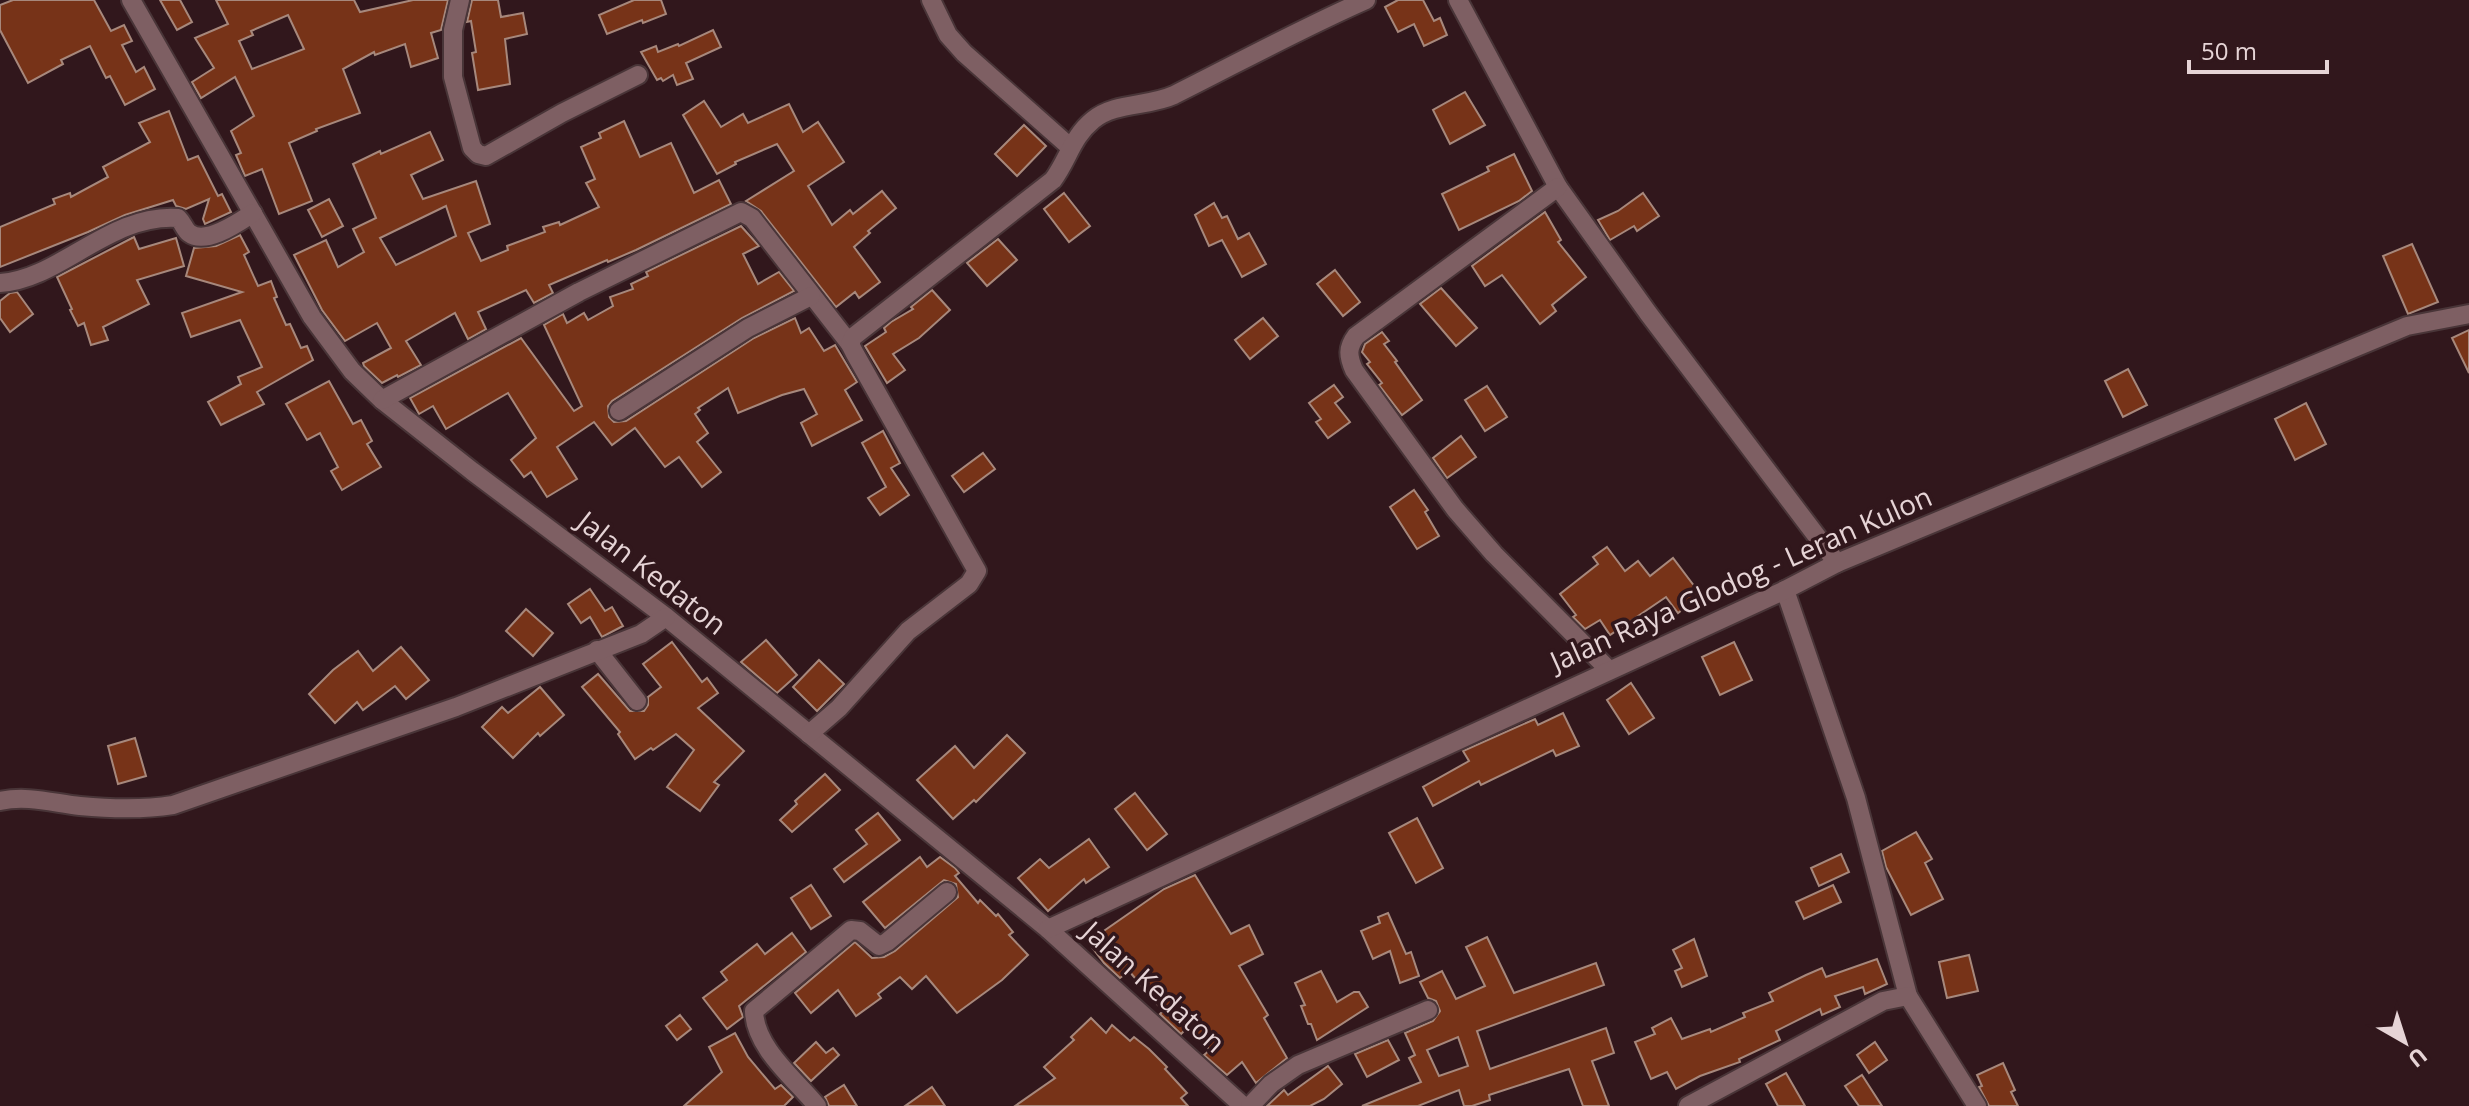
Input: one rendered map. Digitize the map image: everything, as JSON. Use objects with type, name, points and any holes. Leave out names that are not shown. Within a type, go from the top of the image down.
[{"type":"street","points":[[460,0],[453,30],[453,77],[472,148],[478,154],[486,156],[638,75]]},
{"type":"street","points":[[931,0],[948,35],[964,53],[1070,147]]},
{"type":"street","points":[[850,344],[858,331],[1053,180],[1062,169],[1070,147],[1093,119],[1106,111],[1171,96],[1210,74],[1366,0]]},
{"type":"street","points":[[1458,0],[1558,187],[1648,313],[1837,563]]},
{"type":"street","name":"Jalan Kedaton","points":[[137,2],[312,317],[352,371],[382,400],[472,471],[666,617],[1048,929],[1243,1106]]},
{"type":"street","points":[[1558,187],[1356,336],[1349,346],[1349,359],[1455,509],[1494,554],[1608,669]]},
{"type":"street","points":[[382,400],[579,292],[741,212],[752,218],[850,344],[977,571],[969,584],[908,631],[839,708],[809,734]]},
{"type":"street","points":[[0,283],[20,281],[127,227],[178,218],[187,232],[194,236],[207,236],[225,231],[253,213]]},
{"type":"street","points":[[619,411],[748,328],[811,296]]},
{"type":"street","name":"Jalan Raya Glodog - Leran Kulon","points":[[1048,929],[1785,590],[1837,563],[2407,326],[2469,314]]},
{"type":"street","points":[[1785,590],[1856,798],[1908,996],[1977,1106]]},
{"type":"street","points":[[0,801],[38,799],[78,806],[145,810],[173,805],[456,707],[641,634],[666,617]]},
{"type":"street","points":[[597,650],[637,701]]},
{"type":"street","points":[[817,1106],[767,1046],[759,1033],[754,1011],[851,930],[860,931],[879,946],[947,892]]},
{"type":"street","points":[[1688,1106],[1883,1001],[1895,996],[1908,996]]},
{"type":"street","points":[[1250,1106],[1271,1084],[1298,1065],[1428,1010]]},
{"type":"building","points":[[13,0],[94,0],[111,31],[124,25],[132,41],[122,45],[136,72],[144,67],[155,89],[125,105],[110,76],[106,78],[90,46],[61,60],[63,64],[28,83],[0,30],[0,5]]},
{"type":"building","points":[[160,0],[180,0],[192,22],[177,30]]},
{"type":"building","points":[[216,0],[354,0],[360,12],[413,0],[448,0],[441,30],[431,33],[438,58],[411,67],[405,44],[375,55],[374,52],[343,69],[360,113],[289,143],[312,201],[279,214],[262,169],[245,176],[236,155],[241,153],[231,131],[254,116],[235,77],[201,98],[192,82],[214,68],[195,38],[228,24]],"holes":[[[288,15],[304,49],[252,69],[239,41],[253,35],[251,31]]]},
{"type":"building","points":[[472,0],[498,0],[501,17],[523,13],[527,34],[505,39],[510,84],[478,90],[471,21],[467,22]]},
{"type":"building","points":[[634,0],[661,0],[666,14],[607,34],[599,15]]},
{"type":"building","points":[[1398,0],[1423,0],[1434,21],[1440,18],[1447,35],[1424,46],[1414,24],[1398,32],[1385,7]]},
{"type":"building","points":[[713,30],[721,47],[686,63],[693,79],[677,85],[673,75],[663,81],[661,78],[657,80],[641,52],[656,46],[658,52],[679,46]]},
{"type":"building","points":[[1465,92],[1485,125],[1450,144],[1433,110]]},
{"type":"building","points":[[704,101],[721,127],[743,114],[748,123],[789,104],[803,132],[818,122],[844,162],[808,186],[832,225],[850,210],[853,214],[882,191],[896,208],[854,247],[880,282],[859,298],[855,292],[836,307],[761,211],[746,201],[794,171],[777,144],[735,162],[717,174],[683,115]]},
{"type":"building","points":[[169,111],[188,160],[198,156],[218,196],[222,194],[231,212],[205,224],[203,219],[209,199],[186,209],[176,206],[173,200],[125,215],[0,267],[0,227],[55,204],[53,199],[70,193],[71,197],[108,177],[103,167],[150,142],[139,123]]},
{"type":"building","points":[[624,121],[640,157],[671,143],[694,193],[719,180],[731,204],[636,250],[549,285],[553,293],[534,303],[526,290],[478,312],[486,329],[468,339],[455,313],[406,341],[421,365],[382,383],[363,363],[391,348],[377,323],[345,341],[322,310],[294,255],[326,240],[338,267],[364,252],[353,229],[376,218],[353,164],[430,132],[443,160],[411,175],[423,199],[476,181],[490,224],[468,233],[481,261],[508,250],[507,246],[545,232],[543,227],[559,222],[560,225],[599,207],[586,183],[595,179],[581,147],[601,138],[599,133]],"holes":[[[446,206],[456,236],[396,265],[380,238]]]},
{"type":"building","points":[[1024,125],[1046,146],[1017,176],[995,154]]},
{"type":"building","points":[[1514,154],[1532,191],[1519,201],[1459,230],[1442,194],[1489,171],[1487,167]]},
{"type":"building","points":[[1064,193],[1090,226],[1069,242],[1044,209]]},
{"type":"building","points":[[1643,193],[1659,216],[1637,231],[1634,226],[1610,240],[1598,220],[1618,211]]},
{"type":"building","points":[[329,199],[343,226],[322,237],[308,210]]},
{"type":"building","points":[[1214,203],[1222,218],[1227,216],[1238,239],[1249,233],[1266,264],[1242,277],[1222,240],[1209,246],[1195,215]]},
{"type":"building","points":[[1545,212],[1561,240],[1558,242],[1586,277],[1552,305],[1556,311],[1540,324],[1502,275],[1485,286],[1472,266]]},
{"type":"building","points":[[741,226],[759,246],[743,254],[758,284],[779,272],[794,291],[742,318],[612,401],[608,406],[609,417],[614,422],[626,421],[754,338],[795,318],[801,333],[809,328],[824,351],[835,345],[857,382],[845,390],[862,420],[812,446],[801,423],[817,414],[804,389],[738,413],[728,388],[698,408],[700,410],[695,414],[708,433],[697,442],[721,472],[702,487],[679,457],[665,467],[635,428],[612,445],[594,422],[557,447],[577,479],[547,497],[531,472],[524,477],[511,460],[536,438],[508,393],[446,429],[433,406],[419,414],[410,398],[521,338],[574,411],[582,406],[544,325],[563,314],[567,323],[584,313],[588,320],[613,306],[610,297],[633,289],[631,284],[648,276],[646,272]]},
{"type":"building","points":[[240,235],[249,252],[244,255],[258,286],[271,281],[277,297],[274,298],[286,325],[290,324],[301,348],[307,346],[313,360],[257,392],[264,404],[221,425],[208,402],[241,384],[238,377],[262,367],[240,320],[191,337],[182,313],[242,292],[186,276],[194,248],[216,246]]},
{"type":"building","points":[[134,237],[139,249],[176,238],[184,266],[137,280],[149,304],[103,327],[108,340],[91,345],[84,323],[78,326],[57,277]]},
{"type":"building","points":[[998,239],[1017,260],[987,286],[967,263]]},
{"type":"building","points":[[2412,244],[2438,302],[2408,314],[2383,256]]},
{"type":"building","points":[[1335,270],[1360,302],[1343,316],[1317,284]]},
{"type":"building","points":[[1441,288],[1477,328],[1456,346],[1420,304]]},
{"type":"building","points":[[932,290],[950,310],[919,338],[893,354],[905,370],[887,383],[865,346],[886,332],[884,328],[913,309],[911,307]]},
{"type":"building","points":[[17,292],[33,314],[10,332],[0,318],[0,301]]},
{"type":"building","points":[[1263,318],[1278,336],[1250,359],[1235,340]]},
{"type":"building","points":[[2469,330],[2469,373],[2452,338]]},
{"type":"building","points":[[1382,332],[1389,341],[1384,344],[1422,400],[1402,415],[1379,385],[1382,383],[1362,352],[1365,344]]},
{"type":"building","points":[[2128,369],[2147,405],[2123,417],[2105,381]]},
{"type":"building","points":[[329,381],[353,424],[361,420],[372,441],[367,444],[381,467],[342,490],[331,471],[338,467],[320,433],[307,440],[286,404]]},
{"type":"building","points":[[1334,385],[1343,397],[1335,403],[1350,422],[1328,438],[1316,422],[1321,419],[1309,403]]},
{"type":"building","points":[[1487,386],[1507,417],[1485,431],[1465,400]]},
{"type":"building","points":[[2306,403],[2326,444],[2295,460],[2275,419]]},
{"type":"building","points":[[883,431],[900,463],[891,468],[909,495],[880,515],[868,498],[886,487],[862,443]]},
{"type":"building","points":[[1461,436],[1476,457],[1447,478],[1433,458]]},
{"type":"building","points":[[983,453],[995,469],[964,492],[952,476]]},
{"type":"building","points":[[1414,490],[1428,510],[1425,512],[1439,536],[1417,549],[1390,507]]},
{"type":"building","points":[[1607,547],[1625,571],[1638,561],[1650,576],[1673,558],[1701,595],[1678,613],[1666,597],[1610,635],[1600,620],[1585,629],[1573,617],[1576,615],[1560,594],[1598,564],[1593,557]]},
{"type":"building","points":[[590,589],[605,611],[612,607],[623,626],[602,637],[590,617],[581,623],[568,604]]},
{"type":"building","points":[[526,609],[553,633],[533,656],[506,631]]},
{"type":"building","points":[[766,640],[797,675],[777,693],[741,662]]},
{"type":"building","points":[[672,642],[702,682],[707,678],[718,693],[698,708],[744,751],[714,782],[719,785],[700,811],[667,787],[694,750],[676,734],[635,759],[618,734],[620,732],[582,687],[598,674],[630,711],[644,711],[648,697],[661,687],[643,664]]},
{"type":"building","points":[[1734,642],[1752,680],[1720,695],[1702,657]]},
{"type":"building","points":[[401,647],[429,680],[406,699],[395,686],[363,710],[357,702],[335,723],[309,694],[358,651],[373,671]]},
{"type":"building","points":[[819,660],[844,684],[817,711],[793,687]]},
{"type":"building","points":[[1631,683],[1654,718],[1629,734],[1607,700]]},
{"type":"building","points":[[540,687],[564,715],[540,736],[538,733],[513,758],[482,727],[502,707],[508,713]]},
{"type":"building","points":[[1563,713],[1579,746],[1556,756],[1553,750],[1481,785],[1479,781],[1433,806],[1423,787],[1469,761],[1463,751],[1535,719],[1538,725]]},
{"type":"building","points":[[1007,735],[1025,753],[976,802],[974,800],[953,819],[917,780],[955,746],[974,768]]},
{"type":"building","points":[[135,738],[146,776],[118,784],[108,746]]},
{"type":"building","points":[[825,774],[840,790],[792,832],[780,820],[797,804],[795,801]]},
{"type":"building","points":[[1135,793],[1167,834],[1147,850],[1115,809]]},
{"type":"building","points":[[878,813],[900,840],[844,882],[834,869],[867,844],[856,830]]},
{"type":"building","points":[[1417,818],[1443,868],[1416,883],[1389,833]]},
{"type":"building","points":[[1916,832],[1932,859],[1925,863],[1943,899],[1911,915],[1886,867],[1882,851]]},
{"type":"building","points":[[1089,839],[1109,867],[1086,883],[1084,879],[1048,911],[1018,878],[1040,859],[1049,868]]},
{"type":"building","points":[[1841,854],[1849,872],[1819,886],[1811,868]]},
{"type":"building","points":[[920,857],[927,867],[940,857],[955,868],[959,873],[955,876],[978,903],[980,900],[996,916],[998,914],[1013,932],[1009,935],[1028,955],[1002,980],[957,1013],[926,976],[912,989],[900,977],[878,994],[881,998],[856,1016],[838,990],[811,1013],[795,993],[855,942],[872,958],[884,957],[958,897],[956,884],[944,880],[885,928],[863,902]]},
{"type":"building","points":[[1195,875],[1231,934],[1249,925],[1263,954],[1239,966],[1268,1015],[1264,1018],[1287,1058],[1256,1083],[1242,1062],[1227,1075],[1204,1055],[1210,1050],[1188,1027],[1181,1034],[1160,1014],[1163,1011],[1129,971],[1120,978],[1088,942],[1164,889]]},
{"type":"building","points":[[811,885],[831,916],[811,929],[791,898]]},
{"type":"building","points":[[1833,885],[1841,902],[1804,919],[1796,902]]},
{"type":"building","points":[[1388,913],[1406,954],[1411,952],[1419,976],[1400,983],[1390,951],[1373,959],[1361,931],[1380,923],[1378,917]]},
{"type":"building","points":[[792,933],[806,952],[739,1006],[743,1017],[727,1029],[703,998],[727,980],[721,972],[757,944],[765,954]]},
{"type":"building","points":[[1487,937],[1514,993],[1596,963],[1604,985],[1477,1031],[1490,1069],[1606,1028],[1614,1053],[1592,1061],[1609,1106],[1583,1106],[1569,1069],[1489,1095],[1490,1100],[1472,1106],[1464,1106],[1459,1090],[1418,1106],[1362,1106],[1421,1082],[1409,1058],[1415,1055],[1405,1033],[1433,1021],[1440,1011],[1436,1001],[1428,998],[1420,982],[1442,971],[1456,999],[1485,986],[1466,947]],"holes":[[[1458,1037],[1468,1066],[1439,1076],[1427,1050]]]},
{"type":"building","points":[[1694,939],[1707,976],[1682,987],[1675,971],[1682,968],[1673,950]]},
{"type":"building","points":[[1969,955],[1978,991],[1947,998],[1939,962]]},
{"type":"building","points":[[1877,959],[1887,984],[1865,994],[1863,987],[1835,996],[1840,1007],[1822,1015],[1820,1009],[1776,1031],[1780,1040],[1739,1059],[1740,1062],[1700,1076],[1676,1089],[1667,1072],[1651,1079],[1635,1042],[1655,1034],[1652,1028],[1671,1018],[1682,1039],[1710,1029],[1711,1032],[1745,1017],[1743,1013],[1773,1001],[1769,993],[1806,975],[1822,968],[1826,977]]},
{"type":"building","points":[[1321,971],[1337,1002],[1359,992],[1368,1007],[1317,1040],[1301,1006],[1305,1005],[1295,983]]},
{"type":"building","points":[[680,1015],[691,1029],[677,1040],[666,1026]]},
{"type":"building","points":[[1091,1018],[1106,1033],[1112,1025],[1130,1041],[1134,1037],[1149,1049],[1187,1093],[1181,1098],[1188,1106],[1015,1106],[1055,1078],[1044,1067],[1074,1040],[1071,1037]]},
{"type":"building","points":[[735,1033],[748,1057],[775,1089],[781,1085],[793,1097],[784,1106],[684,1106],[722,1072],[709,1047]]},
{"type":"building","points":[[1388,1040],[1399,1060],[1367,1077],[1355,1054]]},
{"type":"building","points":[[816,1042],[826,1053],[833,1048],[839,1055],[811,1081],[794,1063]]},
{"type":"building","points":[[1875,1042],[1887,1060],[1869,1073],[1857,1055]]},
{"type":"building","points":[[2003,1063],[2015,1090],[2011,1092],[2018,1106],[1989,1106],[1979,1087],[1982,1086],[1977,1075]]},
{"type":"building","points":[[1328,1066],[1342,1084],[1324,1099],[1310,1106],[1267,1106],[1284,1090],[1288,1095]]},
{"type":"building","points":[[1786,1073],[1805,1106],[1778,1106],[1766,1084]]},
{"type":"building","points":[[1862,1075],[1882,1106],[1859,1106],[1845,1086]]},
{"type":"building","points":[[844,1085],[857,1106],[829,1106],[825,1097]]},
{"type":"building","points":[[932,1087],[945,1106],[905,1106]]}]
